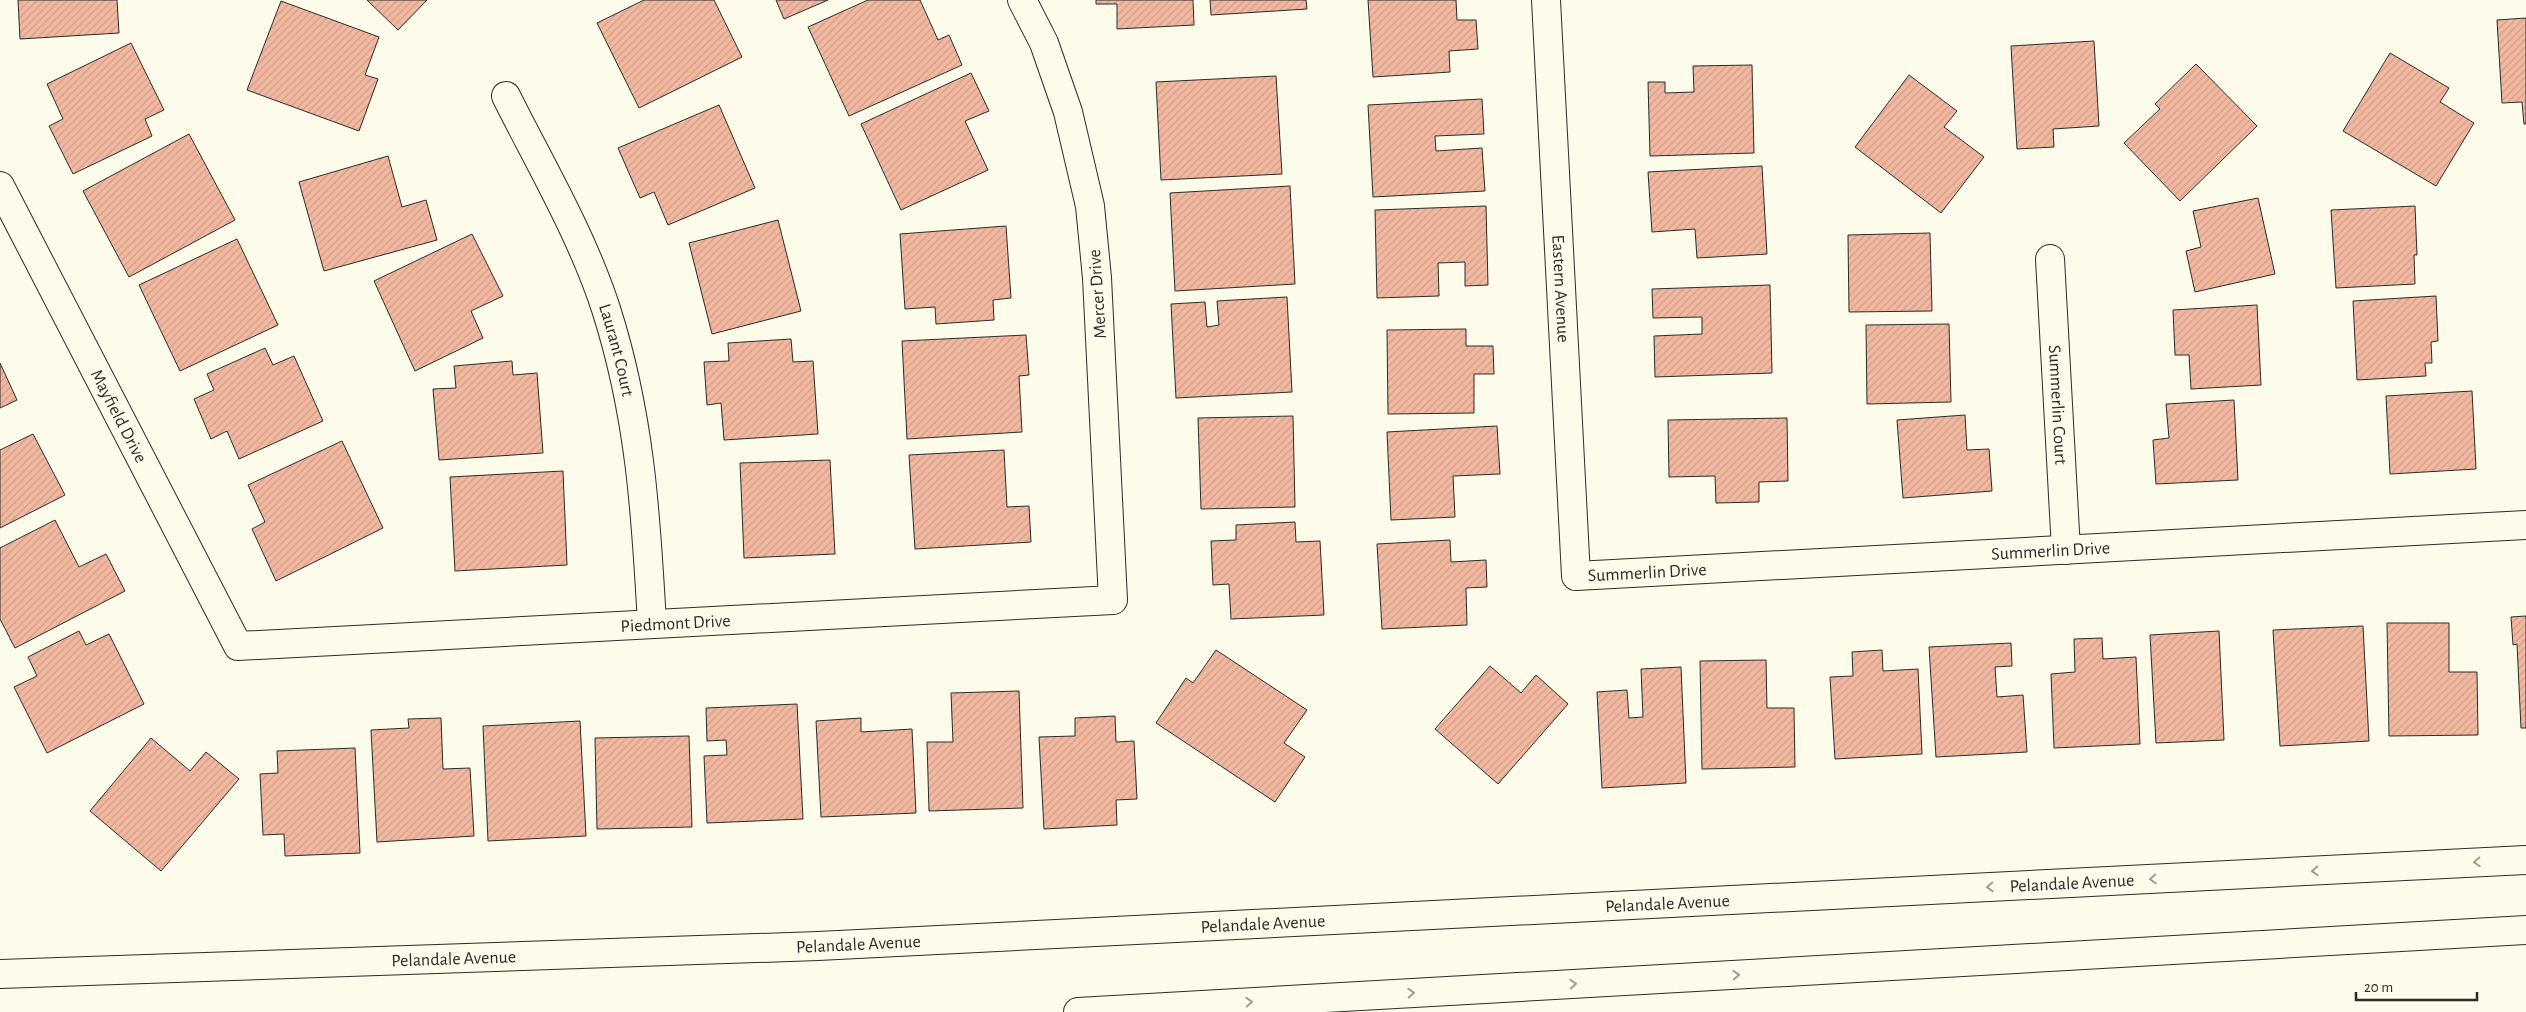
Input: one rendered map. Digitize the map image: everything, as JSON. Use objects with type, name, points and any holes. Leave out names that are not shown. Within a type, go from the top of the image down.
[{"type":"street","name":"Mercer Drive","points":[[1022,0],[1044,43],[1068,112],[1090,206],[1097,278],[1113,600]]},
{"type":"street","name":"Eastern Avenue","points":[[1546,0],[1576,576]]},
{"type":"street","name":"Laurant Court","points":[[506,96],[574,232],[606,308],[628,387],[642,468],[652,624]]},
{"type":"street","name":"Mayfield Drive","points":[[0,186],[238,646]]},
{"type":"street","name":"Summerlin Court","points":[[2050,259],[2066,550]]},
{"type":"street","name":"Summerlin Drive","points":[[1576,576],[2526,526]]},
{"type":"street","name":"Piedmont Drive","points":[[238,646],[1113,600]]},
{"type":"street","name":"Pelandale Avenue","points":[[0,974],[818,946],[2526,860]]},
{"type":"street","points":[[1078,1012],[2526,930]]},
{"type":"building","points":[[18,0],[117,0],[119,33],[20,39]]},
{"type":"building","points":[[367,0],[427,0],[398,30]]},
{"type":"building","points":[[644,0],[714,0],[742,57],[639,108],[597,23]]},
{"type":"building","points":[[776,0],[828,0],[784,19]]},
{"type":"building","points":[[868,0],[920,0],[938,40],[949,35],[962,65],[849,116],[808,27]]},
{"type":"building","points":[[1096,0],[1193,0],[1194,25],[1117,29],[1117,4],[1096,4]]},
{"type":"building","points":[[1210,0],[1306,0],[1307,9],[1211,15]]},
{"type":"building","points":[[1368,0],[1456,0],[1457,20],[1476,20],[1478,49],[1449,51],[1450,72],[1373,77]]},
{"type":"building","points":[[281,1],[379,37],[365,75],[378,79],[359,131],[247,90]]},
{"type":"building","points":[[2526,18],[2526,124],[2524,124],[2522,102],[2502,103],[2497,20]]},
{"type":"building","points":[[2094,41],[2099,126],[2053,129],[2054,147],[2017,149],[2011,46]]},
{"type":"building","points":[[131,43],[164,110],[145,119],[152,136],[73,174],[49,126],[63,119],[47,84]]},
{"type":"building","points":[[2390,53],[2449,88],[2440,102],[2474,123],[2436,186],[2343,131]]},
{"type":"building","points":[[2196,64],[2257,126],[2180,201],[2124,143],[2160,109],[2155,104]]},
{"type":"building","points":[[1752,65],[1754,153],[1650,156],[1648,82],[1665,82],[1665,93],[1694,92],[1693,66]]},
{"type":"building","points":[[971,73],[989,111],[965,121],[988,170],[901,210],[861,124]]},
{"type":"building","points":[[1909,75],[1957,111],[1944,127],[1984,157],[1941,213],[1855,147]]},
{"type":"building","points":[[1276,76],[1282,174],[1161,180],[1156,82]]},
{"type":"building","points":[[1482,99],[1484,134],[1435,136],[1436,151],[1482,148],[1485,191],[1373,197],[1368,105]]},
{"type":"building","points":[[719,105],[755,188],[668,225],[654,192],[640,198],[618,148]]},
{"type":"building","points":[[189,134],[235,220],[129,277],[83,191]]},
{"type":"building","points":[[388,156],[402,207],[426,200],[437,240],[324,271],[299,182]]},
{"type":"building","points":[[1762,166],[1767,254],[1697,258],[1695,229],[1652,232],[1648,172]]},
{"type":"building","points":[[1290,186],[1295,284],[1175,291],[1170,193]]},
{"type":"building","points":[[2258,198],[2275,274],[2195,292],[2186,251],[2201,247],[2193,211]]},
{"type":"building","points":[[1486,206],[1488,285],[1465,286],[1465,262],[1438,263],[1439,296],[1377,298],[1375,210]]},
{"type":"building","points":[[2415,206],[2417,255],[2414,255],[2415,284],[2336,288],[2331,210]]},
{"type":"building","points":[[778,220],[801,311],[712,334],[689,243]]},
{"type":"building","points":[[1006,226],[1011,298],[993,300],[994,320],[936,324],[935,307],[905,309],[900,234]]},
{"type":"building","points":[[1930,233],[1932,311],[1849,312],[1848,235]]},
{"type":"building","points":[[472,234],[503,296],[471,311],[483,338],[415,371],[374,281]]},
{"type":"building","points":[[237,239],[278,325],[180,371],[139,285]]},
{"type":"building","points":[[1770,285],[1772,373],[1655,377],[1654,336],[1702,334],[1702,317],[1653,318],[1652,289]]},
{"type":"building","points":[[2436,296],[2438,341],[2431,342],[2432,363],[2425,363],[2426,376],[2357,380],[2353,301]]},
{"type":"building","points":[[1287,297],[1292,392],[1176,398],[1171,304],[1205,302],[1207,327],[1219,325],[1217,301]]},
{"type":"building","points":[[2257,305],[2261,385],[2191,389],[2189,355],[2175,355],[2173,310]]},
{"type":"building","points":[[1949,324],[1951,402],[1867,404],[1866,325]]},
{"type":"building","points":[[1466,329],[1466,346],[1493,346],[1494,374],[1474,374],[1474,413],[1388,414],[1387,330]]},
{"type":"building","points":[[1026,335],[1029,375],[1019,376],[1022,432],[907,439],[902,341]]},
{"type":"building","points":[[791,339],[793,362],[813,361],[818,434],[724,440],[721,403],[707,405],[704,362],[729,361],[728,343]]},
{"type":"building","points":[[265,348],[273,365],[294,356],[323,421],[239,459],[227,431],[211,439],[194,399],[214,390],[207,374]]},
{"type":"building","points":[[512,361],[513,375],[537,373],[543,453],[439,460],[433,389],[456,388],[454,366]]},
{"type":"building","points":[[0,363],[17,400],[0,408]]},
{"type":"building","points":[[2472,391],[2476,469],[2390,474],[2386,396]]},
{"type":"building","points":[[2234,400],[2238,480],[2156,484],[2153,440],[2169,438],[2166,404]]},
{"type":"building","points":[[1965,415],[1967,450],[1989,449],[1992,491],[1903,498],[1897,420]]},
{"type":"building","points":[[1293,416],[1295,507],[1201,509],[1198,418]]},
{"type":"building","points":[[1787,418],[1788,481],[1759,482],[1759,502],[1716,503],[1715,476],[1669,477],[1668,420]]},
{"type":"building","points":[[1497,426],[1500,474],[1453,476],[1455,517],[1391,520],[1387,432]]},
{"type":"building","points":[[33,434],[65,495],[0,528],[0,450]]},
{"type":"building","points":[[342,441],[383,528],[276,581],[252,529],[265,522],[248,485]]},
{"type":"building","points":[[1004,450],[1007,507],[1029,506],[1031,542],[915,549],[909,455]]},
{"type":"building","points":[[830,460],[835,554],[744,558],[740,463]]},
{"type":"building","points":[[563,471],[567,565],[455,571],[450,477]]},
{"type":"building","points":[[55,520],[79,567],[106,554],[125,591],[15,648],[0,619],[0,548]]},
{"type":"building","points":[[1295,522],[1296,542],[1320,541],[1324,615],[1231,619],[1229,584],[1213,585],[1211,541],[1236,540],[1236,525]]},
{"type":"building","points":[[1450,540],[1451,562],[1486,560],[1487,587],[1466,588],[1467,625],[1382,629],[1377,544]]},
{"type":"building","points":[[2526,616],[2526,728],[2521,728],[2517,644],[2513,645],[2511,617]]},
{"type":"building","points":[[2387,623],[2449,623],[2449,672],[2477,672],[2478,735],[2389,736]]},
{"type":"building","points":[[2363,626],[2369,741],[2280,746],[2273,630]]},
{"type":"building","points":[[79,631],[86,645],[109,634],[144,704],[47,753],[14,687],[37,676],[28,657]]},
{"type":"building","points":[[2219,631],[2224,740],[2156,743],[2150,635]]},
{"type":"building","points":[[2102,638],[2103,659],[2136,657],[2140,744],[2054,748],[2051,674],[2075,672],[2074,639]]},
{"type":"building","points":[[2011,643],[2012,666],[1995,667],[1997,697],[2023,695],[2027,752],[1936,757],[1929,647]]},
{"type":"building","points":[[1216,650],[1307,710],[1284,743],[1305,757],[1275,802],[1156,723],[1186,678],[1193,683]]},
{"type":"building","points":[[1882,650],[1883,671],[1918,669],[1922,754],[1835,759],[1830,677],[1853,676],[1852,652]]},
{"type":"building","points":[[1766,660],[1767,708],[1794,708],[1795,767],[1702,769],[1700,661]]},
{"type":"building","points":[[1490,666],[1521,693],[1536,675],[1568,704],[1498,784],[1435,729]]},
{"type":"building","points":[[1681,667],[1686,783],[1602,788],[1597,692],[1627,690],[1629,718],[1643,717],[1641,669]]},
{"type":"building","points":[[1019,691],[1023,808],[929,811],[927,742],[953,742],[951,693]]},
{"type":"building","points":[[797,704],[803,819],[707,823],[704,756],[727,755],[726,740],[707,741],[706,708]]},
{"type":"building","points":[[1115,716],[1116,742],[1134,741],[1137,799],[1116,800],[1117,825],[1044,829],[1039,737],[1075,736],[1075,718]]},
{"type":"building","points":[[441,718],[443,769],[470,768],[474,836],[377,842],[371,730],[409,728],[408,719]]},
{"type":"building","points":[[861,718],[861,732],[912,729],[916,813],[821,817],[816,721]]},
{"type":"building","points":[[580,721],[586,836],[488,841],[483,726]]},
{"type":"building","points":[[689,736],[692,827],[597,829],[595,738]]},
{"type":"building","points":[[151,738],[190,771],[206,752],[239,779],[161,871],[90,811]]},
{"type":"building","points":[[355,748],[360,853],[285,856],[284,834],[263,835],[260,774],[278,773],[277,751]]}]
